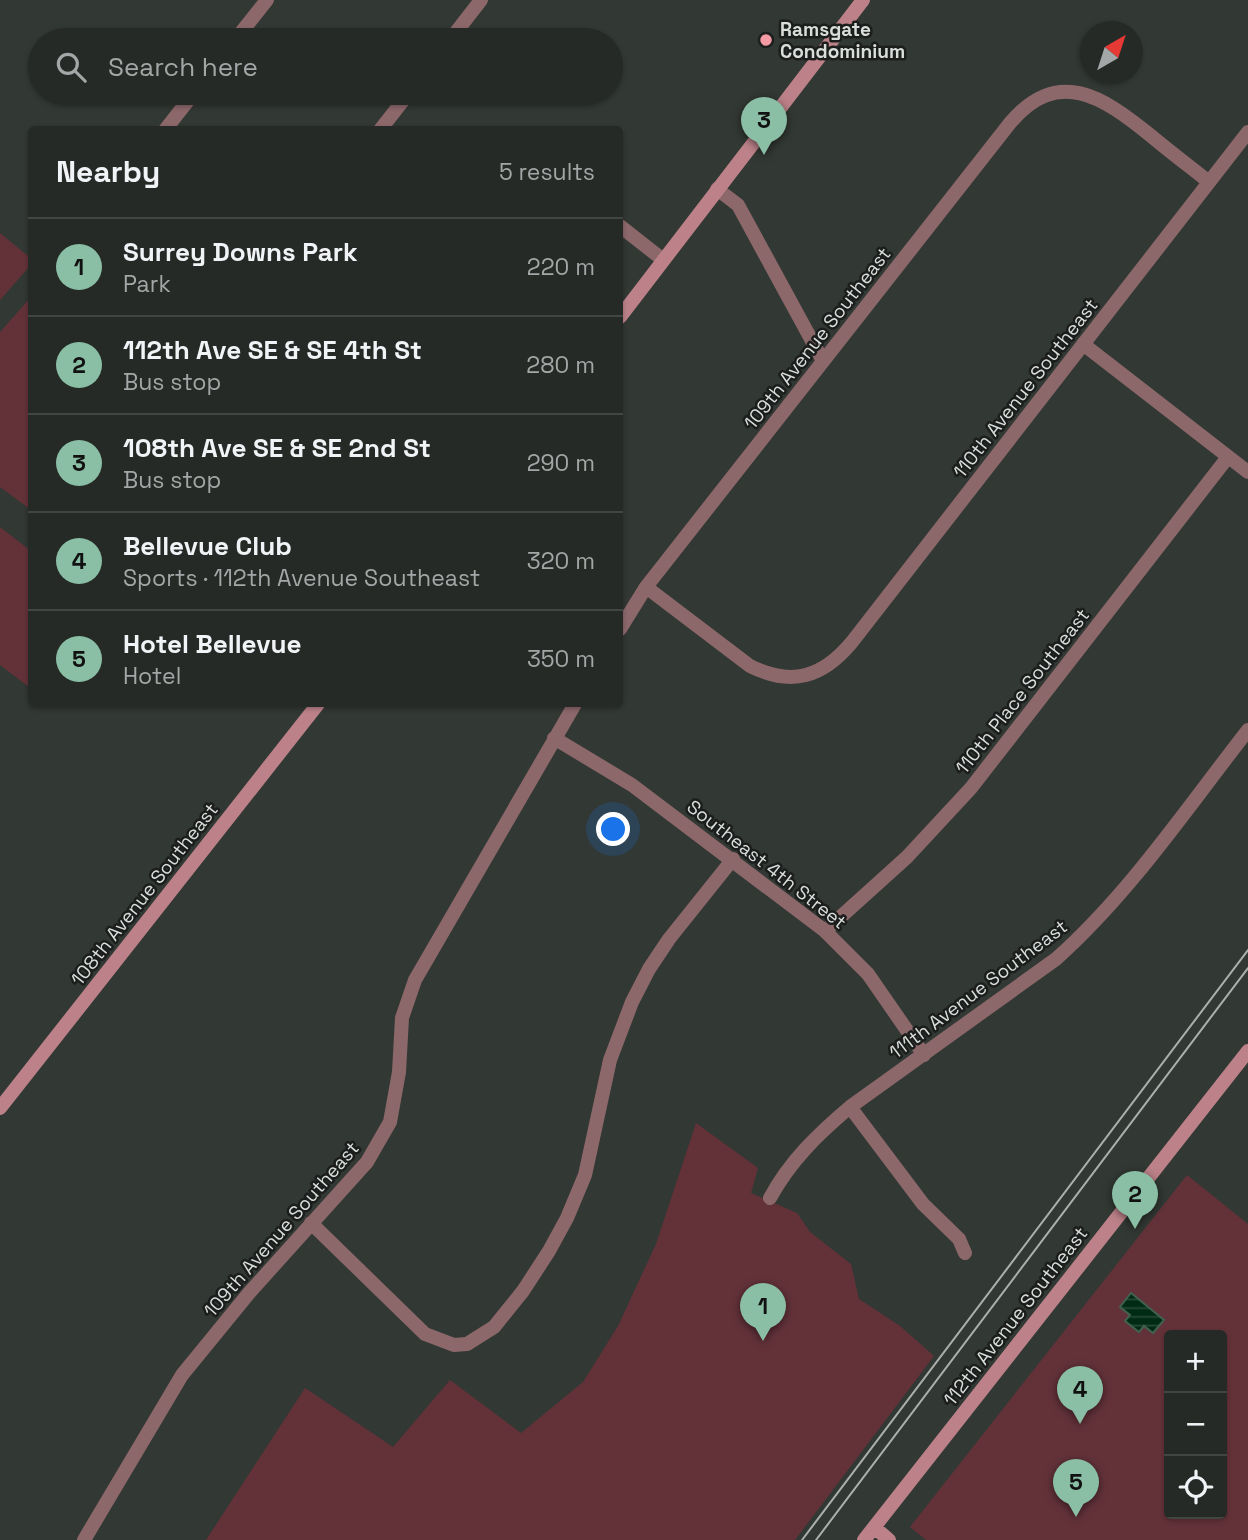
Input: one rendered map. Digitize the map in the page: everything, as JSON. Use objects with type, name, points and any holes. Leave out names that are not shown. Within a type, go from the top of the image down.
[{"type":"street","points":[[245,28],[267,0]]},
{"type":"street","points":[[459,28],[481,0]]},
{"type":"street","points":[[623,313],[863,0]]},
{"type":"street","name":"109th Avenue Southeast","points":[[623,624],[646,587],[1021,110],[1045,95],[1062,90],[1081,93],[1110,105],[1209,182]]},
{"type":"street","points":[[168,126],[185,105]]},
{"type":"street","points":[[383,126],[400,105]]},
{"type":"street","name":"110th Avenue Southeast","points":[[646,587],[761,672],[789,678],[805,676],[830,665],[852,642],[1248,132]]},
{"type":"street","points":[[717,189],[738,205],[823,361]]},
{"type":"street","points":[[623,228],[662,259]]},
{"type":"street","points":[[1083,344],[1248,472]]},
{"type":"street","name":"110th Place Southeast","points":[[825,931],[906,857],[971,788],[1228,457]]},
{"type":"street","name":"108th Avenue Southeast","points":[[0,1108],[316,707]]},
{"type":"street","name":"109th Avenue Southeast","points":[[84,1540],[182,1375],[249,1293],[367,1162],[379,1144],[390,1122],[396,1099],[402,1018],[415,980],[573,707]]},
{"type":"street","name":"111th Avenue Southeast","points":[[770,1198],[790,1165],[850,1107],[1056,959],[1082,935],[1113,902],[1248,730]]},
{"type":"street","name":"Southeast 4th Street","points":[[554,738],[632,785],[825,931],[868,974],[924,1055]]},
{"type":"street","points":[[311,1223],[425,1334],[454,1345],[467,1344],[494,1326],[523,1291],[568,1218],[585,1175],[610,1060],[632,1002],[669,939],[733,859]]},
{"type":"street","name":"112th Avenue Southeast","points":[[864,1540],[1248,1051]]},
{"type":"street","points":[[850,1107],[923,1204],[959,1239],[965,1253]]},
{"type":"street","points":[[874,1527],[889,1540]]},
{"type":"shaded area","points":[[0,233],[28,256],[28,268],[0,300]]},
{"type":"shaded area","points":[[28,300],[28,508],[0,487],[0,332]]},
{"type":"shaded area","points":[[0,527],[28,549],[28,686],[0,665]]},
{"type":"shaded area","points":[[696,1123],[758,1168],[751,1193],[797,1213],[810,1232],[851,1264],[859,1299],[900,1326],[934,1356],[795,1540],[206,1540],[305,1388],[393,1447],[450,1380],[521,1433],[583,1382],[618,1326],[656,1244]]},
{"type":"shaded area","points":[[1187,1175],[1248,1224],[1248,1540],[926,1540],[910,1527]]},
{"type":"shaded area","points":[[1131,1293],[1164,1320],[1153,1333],[1144,1326],[1139,1332],[1125,1321],[1130,1315],[1120,1307]]},
{"type":"tram line","points":[[802,1540],[1248,950]]},
{"type":"tram line","points":[[816,1540],[1248,968]]},
{"type":"place","name":"Ramsgate Condominium","points":[[766,40]]},
{"type":"place","name":"108th Ave SE & SE 2nd St","points":[[764,155]]},
{"type":"place","name":"112th Ave SE & SE 4th St","points":[[1135,1229]]},
{"type":"place","name":"Surrey Downs Park","points":[[763,1341]]},
{"type":"place","name":"Bellevue Club","points":[[1080,1424]]},
{"type":"place","name":"Hotel Bellevue","points":[[1076,1517]]}]
